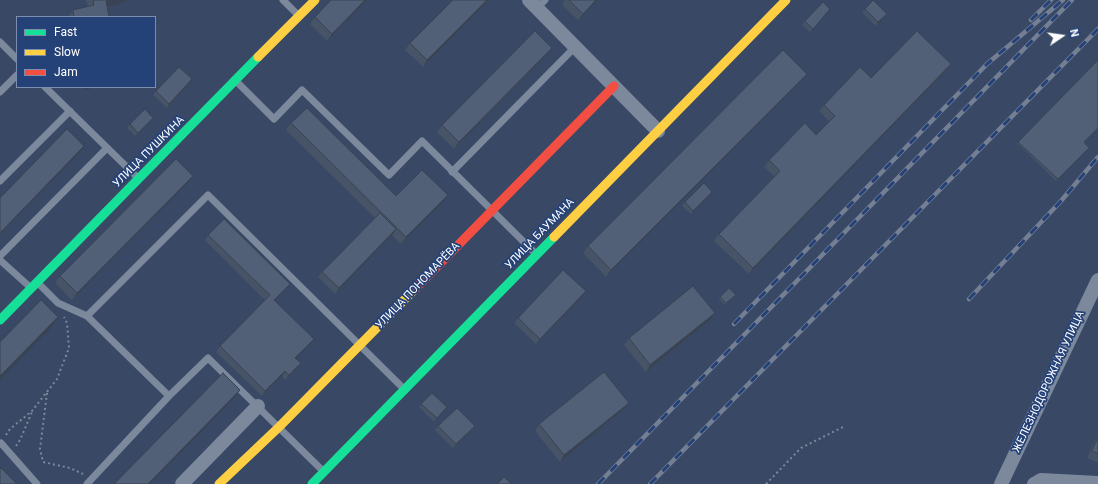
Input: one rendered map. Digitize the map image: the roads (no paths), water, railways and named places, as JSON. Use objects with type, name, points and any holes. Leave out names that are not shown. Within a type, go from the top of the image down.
[{"type":"street","name":"УЛИЦА ПУШКИНА","points":[[0,320],[315,0]]},
{"type":"street","name":"УЛИЦА БАУМАНА","points":[[312,484],[786,0]]},
{"type":"street","points":[[537,3],[575,47],[658,131]]},
{"type":"street","name":"УЛИЦА ПОНОМАРЁВА","points":[[220,484],[279,427],[614,86]]},
{"type":"street","name":"ЖЕЛЕЗНОДОРОЖНАЯ УЛИЦА","points":[[1001,484],[1098,280]]},
{"type":"street","points":[[182,484],[258,406]]},
{"type":"street","points":[[1034,484],[1041,480],[1098,483]]},
{"type":"lane","points":[[283,0],[299,16]]},
{"type":"lane","points":[[0,42],[16,58]]},
{"type":"lane","points":[[452,172],[575,47]]},
{"type":"lane","points":[[0,92],[16,76]]},
{"type":"lane","points":[[236,81],[274,119],[302,90],[389,175],[422,141],[537,255]]},
{"type":"lane","points":[[46,88],[139,179]]},
{"type":"lane","points":[[0,181],[70,111]]},
{"type":"lane","points":[[0,256],[108,148]]},
{"type":"lane","points":[[87,316],[208,195],[405,389]]},
{"type":"lane","points":[[0,260],[58,303],[87,316],[169,396]]},
{"type":"lane","points":[[89,481],[169,396],[208,358],[324,471]]},
{"type":"lane","points":[[1,444],[36,484]]},
{"type":"railway","points":[[1031,20],[1051,0]]},
{"type":"railway","points":[[734,324],[987,64],[1063,0]]},
{"type":"railway","points":[[598,484],[1072,0]]},
{"type":"railway","points":[[650,484],[1098,29]]},
{"type":"railway","points":[[969,299],[1061,201],[1098,157]]}]
